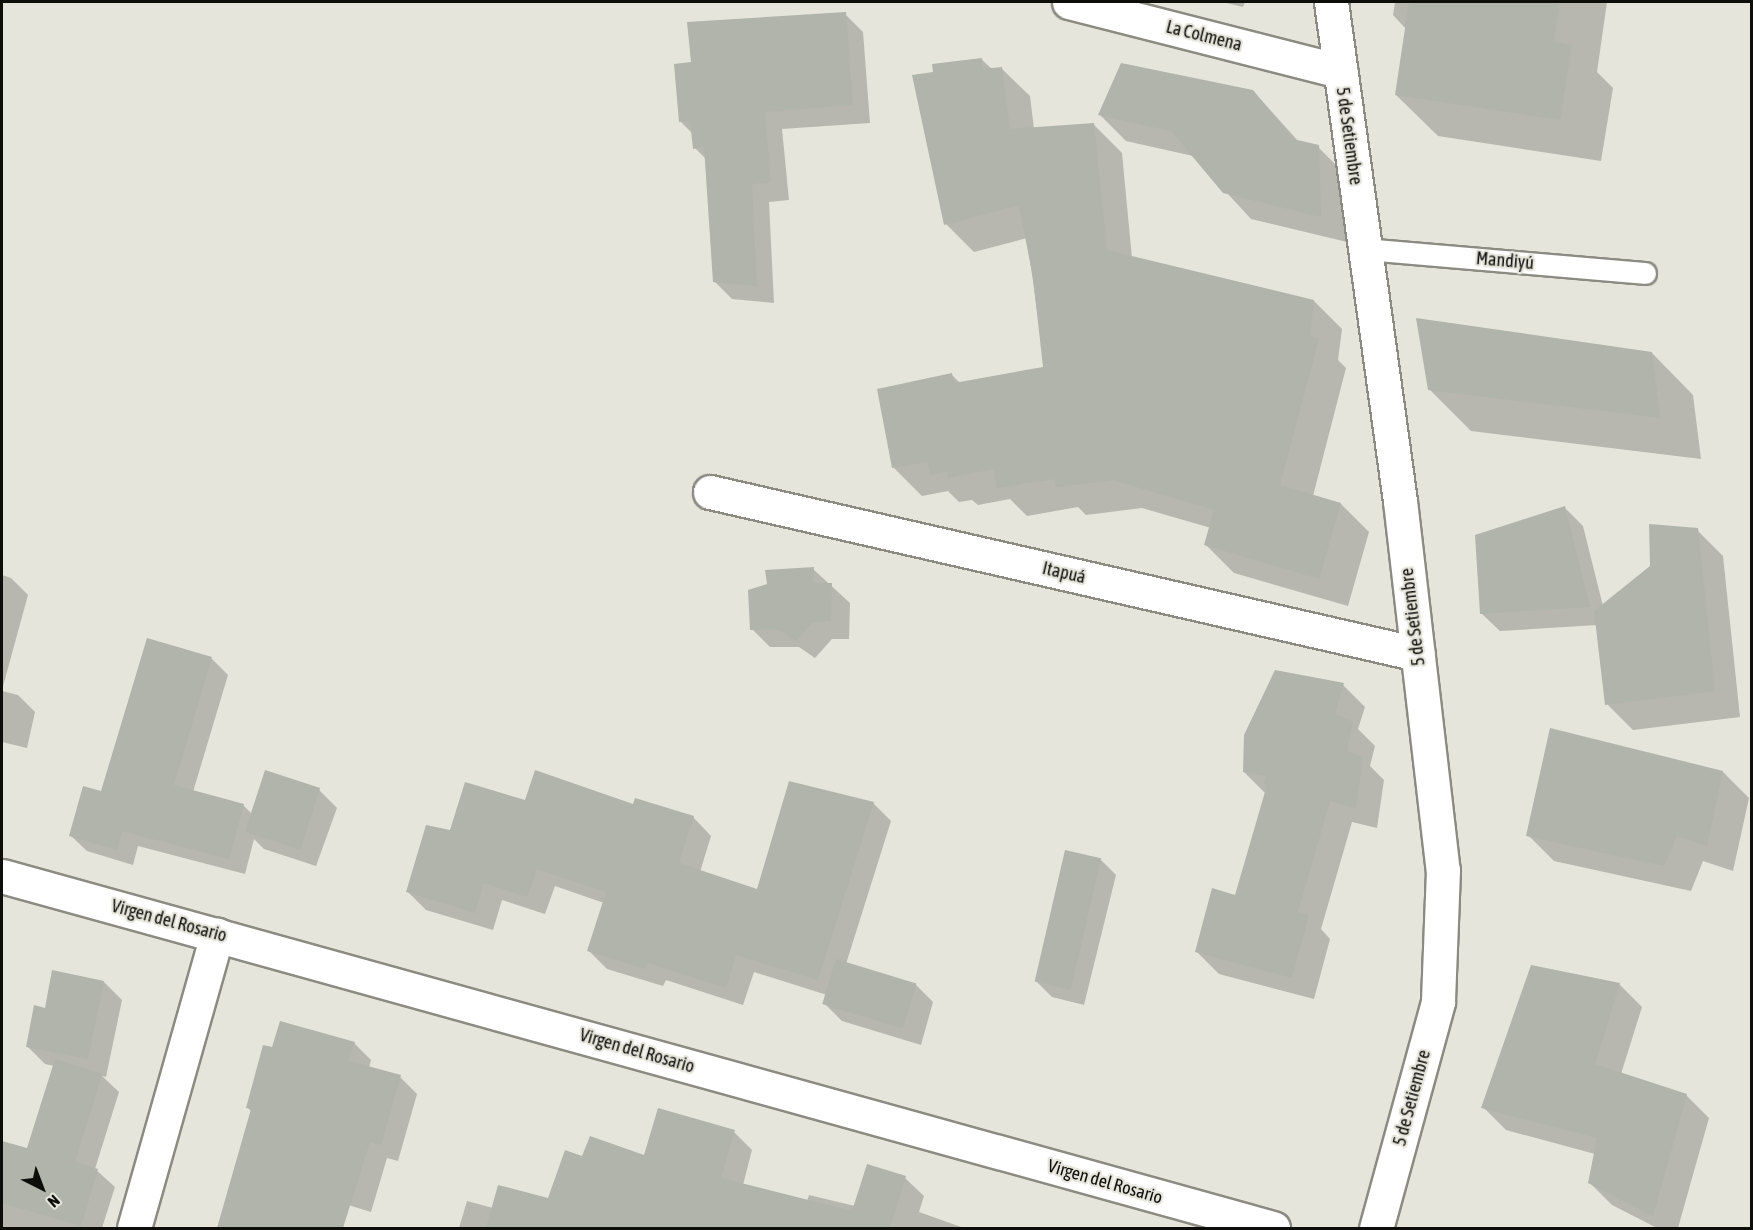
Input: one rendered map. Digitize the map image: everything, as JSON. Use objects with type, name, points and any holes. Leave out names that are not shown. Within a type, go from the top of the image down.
[{"type":"street","name":"La Colmena","points":[[1069,2],[1340,71]]},
{"type":"street","name":"5 de Setiembre","points":[[1331,2],[1418,654],[1443,870],[1438,1002],[1376,1228]]},
{"type":"street","name":"Itapuá","points":[[710,492],[1418,654]]},
{"type":"street","name":"Virgen del Rosario","points":[[2,876],[1273,1228]]},
{"type":"street","points":[[134,1228],[217,934]]},
{"type":"lane","name":"Mandiyú","points":[[1365,249],[1645,273]]},
{"type":"building","points":[[1409,2],[1560,2],[1554,42],[1572,45],[1560,120],[1395,95]]},
{"type":"building","points":[[846,12],[853,105],[765,112],[771,182],[752,184],[757,286],[713,282],[704,147],[693,149],[690,121],[679,122],[674,64],[691,62],[687,22]]},
{"type":"building","points":[[982,58],[983,69],[1002,67],[1010,129],[1094,123],[1107,250],[1314,300],[1310,336],[1319,339],[1280,485],[1341,503],[1319,579],[1204,545],[1214,510],[1113,480],[1056,487],[1055,479],[997,488],[994,469],[948,478],[947,471],[930,475],[927,462],[892,468],[877,389],[952,373],[954,383],[1043,367],[1033,278],[1019,205],[944,225],[912,75],[933,72],[932,64]]},
{"type":"building","points":[[1121,63],[1253,90],[1293,139],[1319,145],[1321,217],[1223,193],[1171,131],[1098,115]]},
{"type":"building","points":[[1416,318],[1652,352],[1660,418],[1428,390]]},
{"type":"building","points":[[1565,506],[1590,607],[1480,614],[1475,535]]},
{"type":"building","points":[[1649,524],[1698,528],[1715,691],[1605,705],[1594,611],[1650,566]]},
{"type":"building","points":[[814,567],[813,583],[832,583],[831,621],[813,622],[796,641],[780,630],[750,630],[748,590],[767,584],[765,570]]},
{"type":"building","points":[[147,638],[212,657],[174,785],[244,804],[229,859],[122,831],[117,850],[69,836],[83,786],[101,791]]},
{"type":"building","points":[[1275,670],[1344,683],[1335,714],[1353,722],[1347,751],[1363,757],[1356,808],[1330,801],[1298,912],[1309,915],[1292,978],[1195,952],[1212,888],[1235,895],[1267,785],[1264,784],[1266,776],[1243,772],[1244,735]]},
{"type":"building","points":[[1550,728],[1723,771],[1707,846],[1677,836],[1664,866],[1526,836]]},
{"type":"building","points":[[265,770],[320,788],[300,850],[245,832]]},
{"type":"building","points":[[535,770],[633,804],[635,798],[694,816],[679,863],[757,889],[789,781],[874,802],[818,980],[736,955],[726,988],[648,963],[646,969],[587,951],[606,892],[537,869],[527,897],[484,883],[475,913],[406,892],[426,825],[450,830],[465,782],[525,800]]},
{"type":"building","points":[[1065,850],[1101,858],[1071,990],[1035,982]]},
{"type":"building","points":[[836,959],[916,984],[903,1029],[822,1004]]},
{"type":"building","points":[[1531,965],[1620,983],[1595,1064],[1687,1094],[1653,1216],[1588,1183],[1597,1138],[1481,1108]]},
{"type":"building","points":[[52,970],[104,981],[88,1059],[26,1047],[34,1005],[45,1008]]},
{"type":"building","points":[[280,1021],[355,1042],[349,1061],[401,1075],[381,1145],[370,1142],[343,1228],[217,1228],[251,1109],[246,1108],[263,1045],[272,1047]]},
{"type":"building","points":[[55,1059],[102,1074],[75,1162],[98,1169],[81,1226],[2,1203],[2,1141],[27,1148]]},
{"type":"building","points":[[658,1108],[735,1130],[721,1178],[852,1211],[867,1164],[906,1176],[890,1228],[486,1228],[498,1185],[548,1198],[565,1150],[582,1156],[590,1136],[644,1155]]}]
